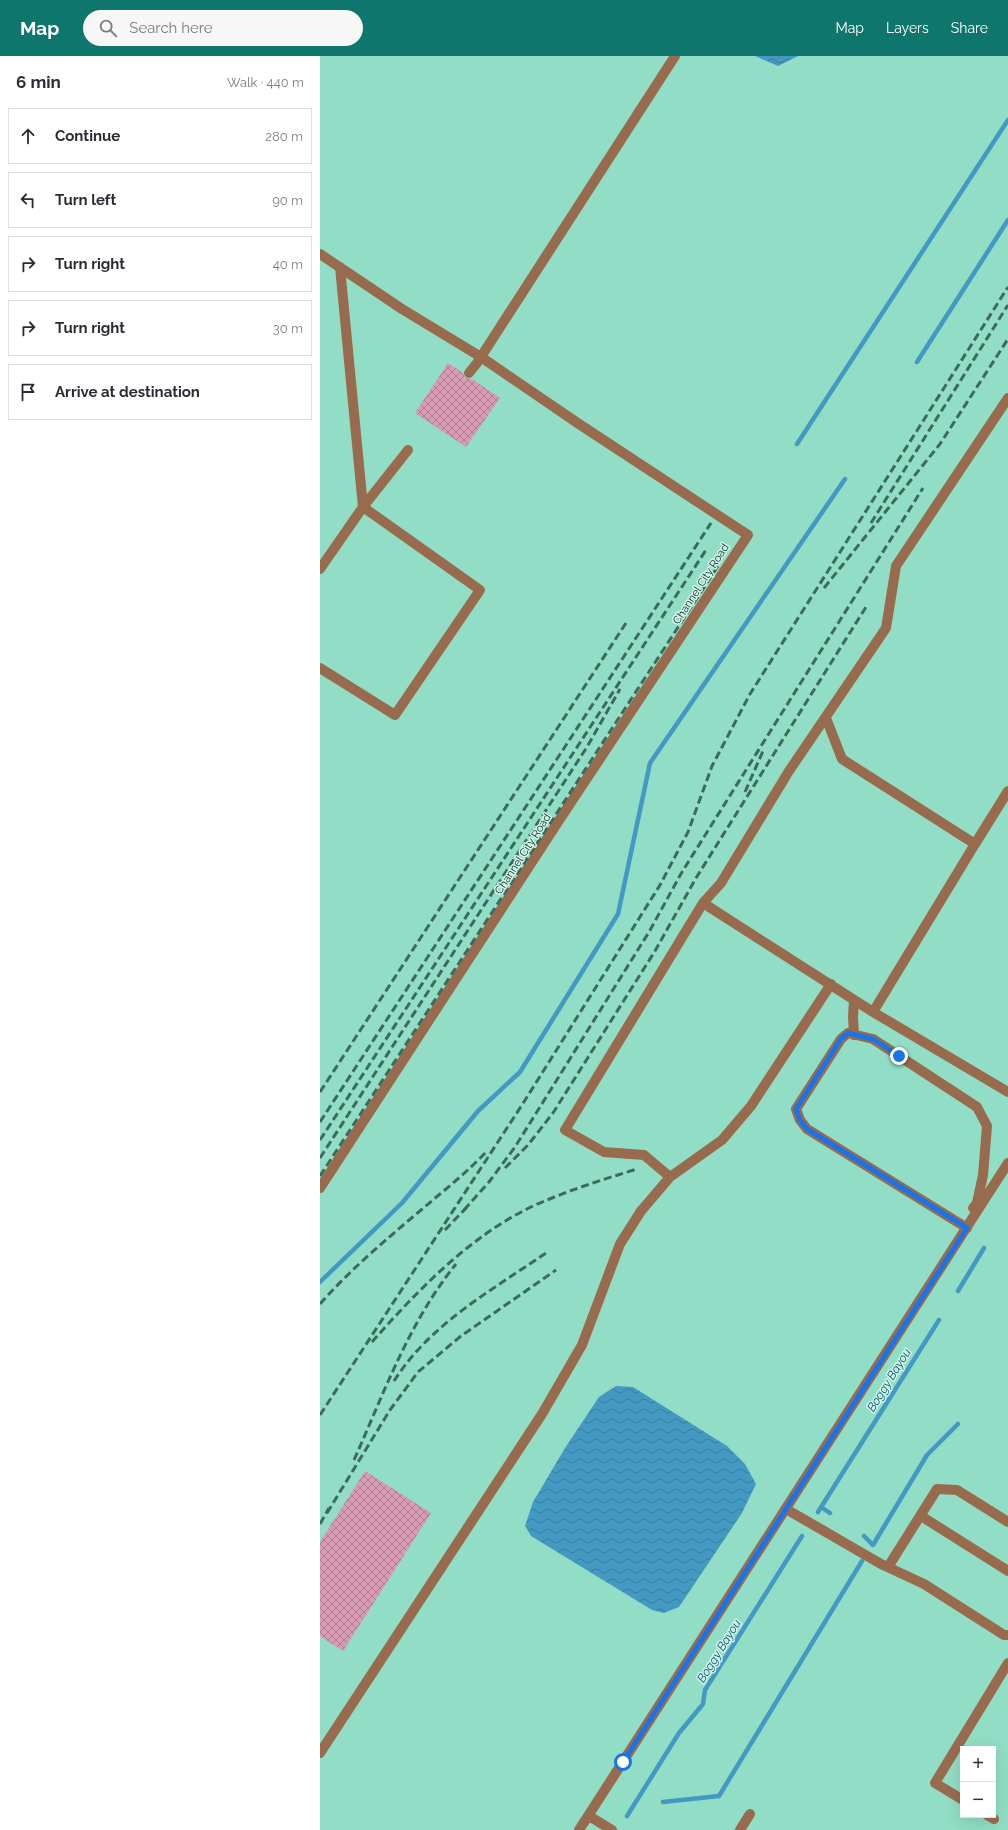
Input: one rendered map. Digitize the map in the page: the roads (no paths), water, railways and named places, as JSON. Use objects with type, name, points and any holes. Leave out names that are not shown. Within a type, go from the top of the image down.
[{"type":"lane","points":[[469,373],[481,357],[675,56]]},
{"type":"lane","points":[[320,254],[402,309],[481,357]]},
{"type":"lane","points":[[320,668],[395,715],[480,590],[363,507],[340,267]]},
{"type":"lane","name":"Channel City Road","points":[[320,1188],[748,535],[579,424],[481,357]]},
{"type":"lane","points":[[670,1177],[644,1155],[604,1152],[565,1130],[703,903],[721,883],[789,771],[886,628],[896,566],[1008,398]]},
{"type":"lane","points":[[320,569],[363,507],[408,450]]},
{"type":"lane","points":[[826,718],[842,759],[975,844]]},
{"type":"lane","points":[[873,1012],[1008,791]]},
{"type":"lane","points":[[703,903],[873,1012],[1008,1092]]},
{"type":"lane","points":[[320,1754],[542,1414],[582,1345],[620,1244],[641,1211],[670,1177],[722,1140],[751,1106],[831,984]]},
{"type":"lane","points":[[854,1000],[852,1017],[854,1035]]},
{"type":"lane","points":[[579,1830],[786,1509],[964,1226],[977,1203],[983,1175],[986,1126],[977,1107],[873,1039],[848,1033],[841,1039],[796,1109],[800,1120],[807,1129],[964,1226]]},
{"type":"lane","points":[[964,1226],[1008,1163]]},
{"type":"lane","points":[[888,1567],[937,1489],[956,1490],[1008,1522]]},
{"type":"lane","points":[[786,1509],[888,1567],[924,1584],[1004,1635],[1008,1635]]},
{"type":"lane","points":[[921,1516],[1008,1571]]},
{"type":"lane","points":[[960,1798],[935,1783],[1008,1663]]},
{"type":"lane","points":[[740,1830],[750,1814]]},
{"type":"lane","points":[[589,1816],[612,1830]]},
{"type":"water","points":[[755,56],[798,56],[778,66]]},
{"type":"water","points":[[616,1386],[633,1387],[727,1446],[745,1464],[756,1484],[742,1513],[679,1607],[664,1613],[652,1610],[531,1536],[525,1526],[533,1502],[565,1448],[599,1397]]},
{"type":"waterway","points":[[797,444],[1008,120]]},
{"type":"waterway","points":[[917,362],[1008,220]]},
{"type":"waterway","points":[[320,1282],[402,1203],[478,1111],[520,1072],[618,914],[650,763],[845,479]]},
{"type":"waterway","name":"Boggy Bayou","points":[[958,1291],[984,1248]]},
{"type":"waterway","name":"Boggy Bayou","points":[[818,1512],[939,1320]]},
{"type":"waterway","points":[[864,1536],[873,1545],[927,1455],[958,1424]]},
{"type":"waterway","points":[[821,1507],[830,1513]]},
{"type":"waterway","name":"Boggy Bayou","points":[[627,1816],[679,1733],[703,1704],[705,1690],[802,1536]]},
{"type":"waterway","points":[[663,1802],[719,1796],[862,1561]]},
{"type":"railway","points":[[320,1415],[522,1105],[660,885],[688,832],[712,766],[750,694],[1008,287]]},
{"type":"railway","points":[[871,523],[1008,305]]},
{"type":"railway","points":[[824,588],[940,444],[1008,339]]},
{"type":"railway","points":[[464,1210],[489,1182],[515,1147],[649,932],[682,872],[923,488]]},
{"type":"railway","points":[[320,1122],[711,523]]},
{"type":"railway","points":[[320,1140],[706,550]]},
{"type":"railway","points":[[320,1176],[718,566]]},
{"type":"railway","points":[[505,1168],[528,1145],[553,1113],[655,951],[696,878],[866,607]]},
{"type":"railway","points":[[320,1092],[626,623]]},
{"type":"railway","points":[[320,1158],[587,747],[620,689]]},
{"type":"railway","points":[[745,792],[763,751]]},
{"type":"railway","points":[[320,1304],[363,1260],[459,1178],[488,1150]]},
{"type":"railway","points":[[372,1342],[407,1304],[445,1267],[465,1249],[508,1219],[544,1201],[637,1169]]},
{"type":"railway","points":[[445,1230],[468,1206]]},
{"type":"railway","points":[[394,1381],[425,1342],[444,1325],[484,1295],[546,1253]]},
{"type":"railway","points":[[354,1460],[387,1384],[411,1334],[439,1286],[456,1264]]},
{"type":"railway","points":[[327,1513],[390,1410],[418,1372],[461,1336],[556,1270]]},
{"type":"railway","points":[[320,1524],[329,1508]]}]
